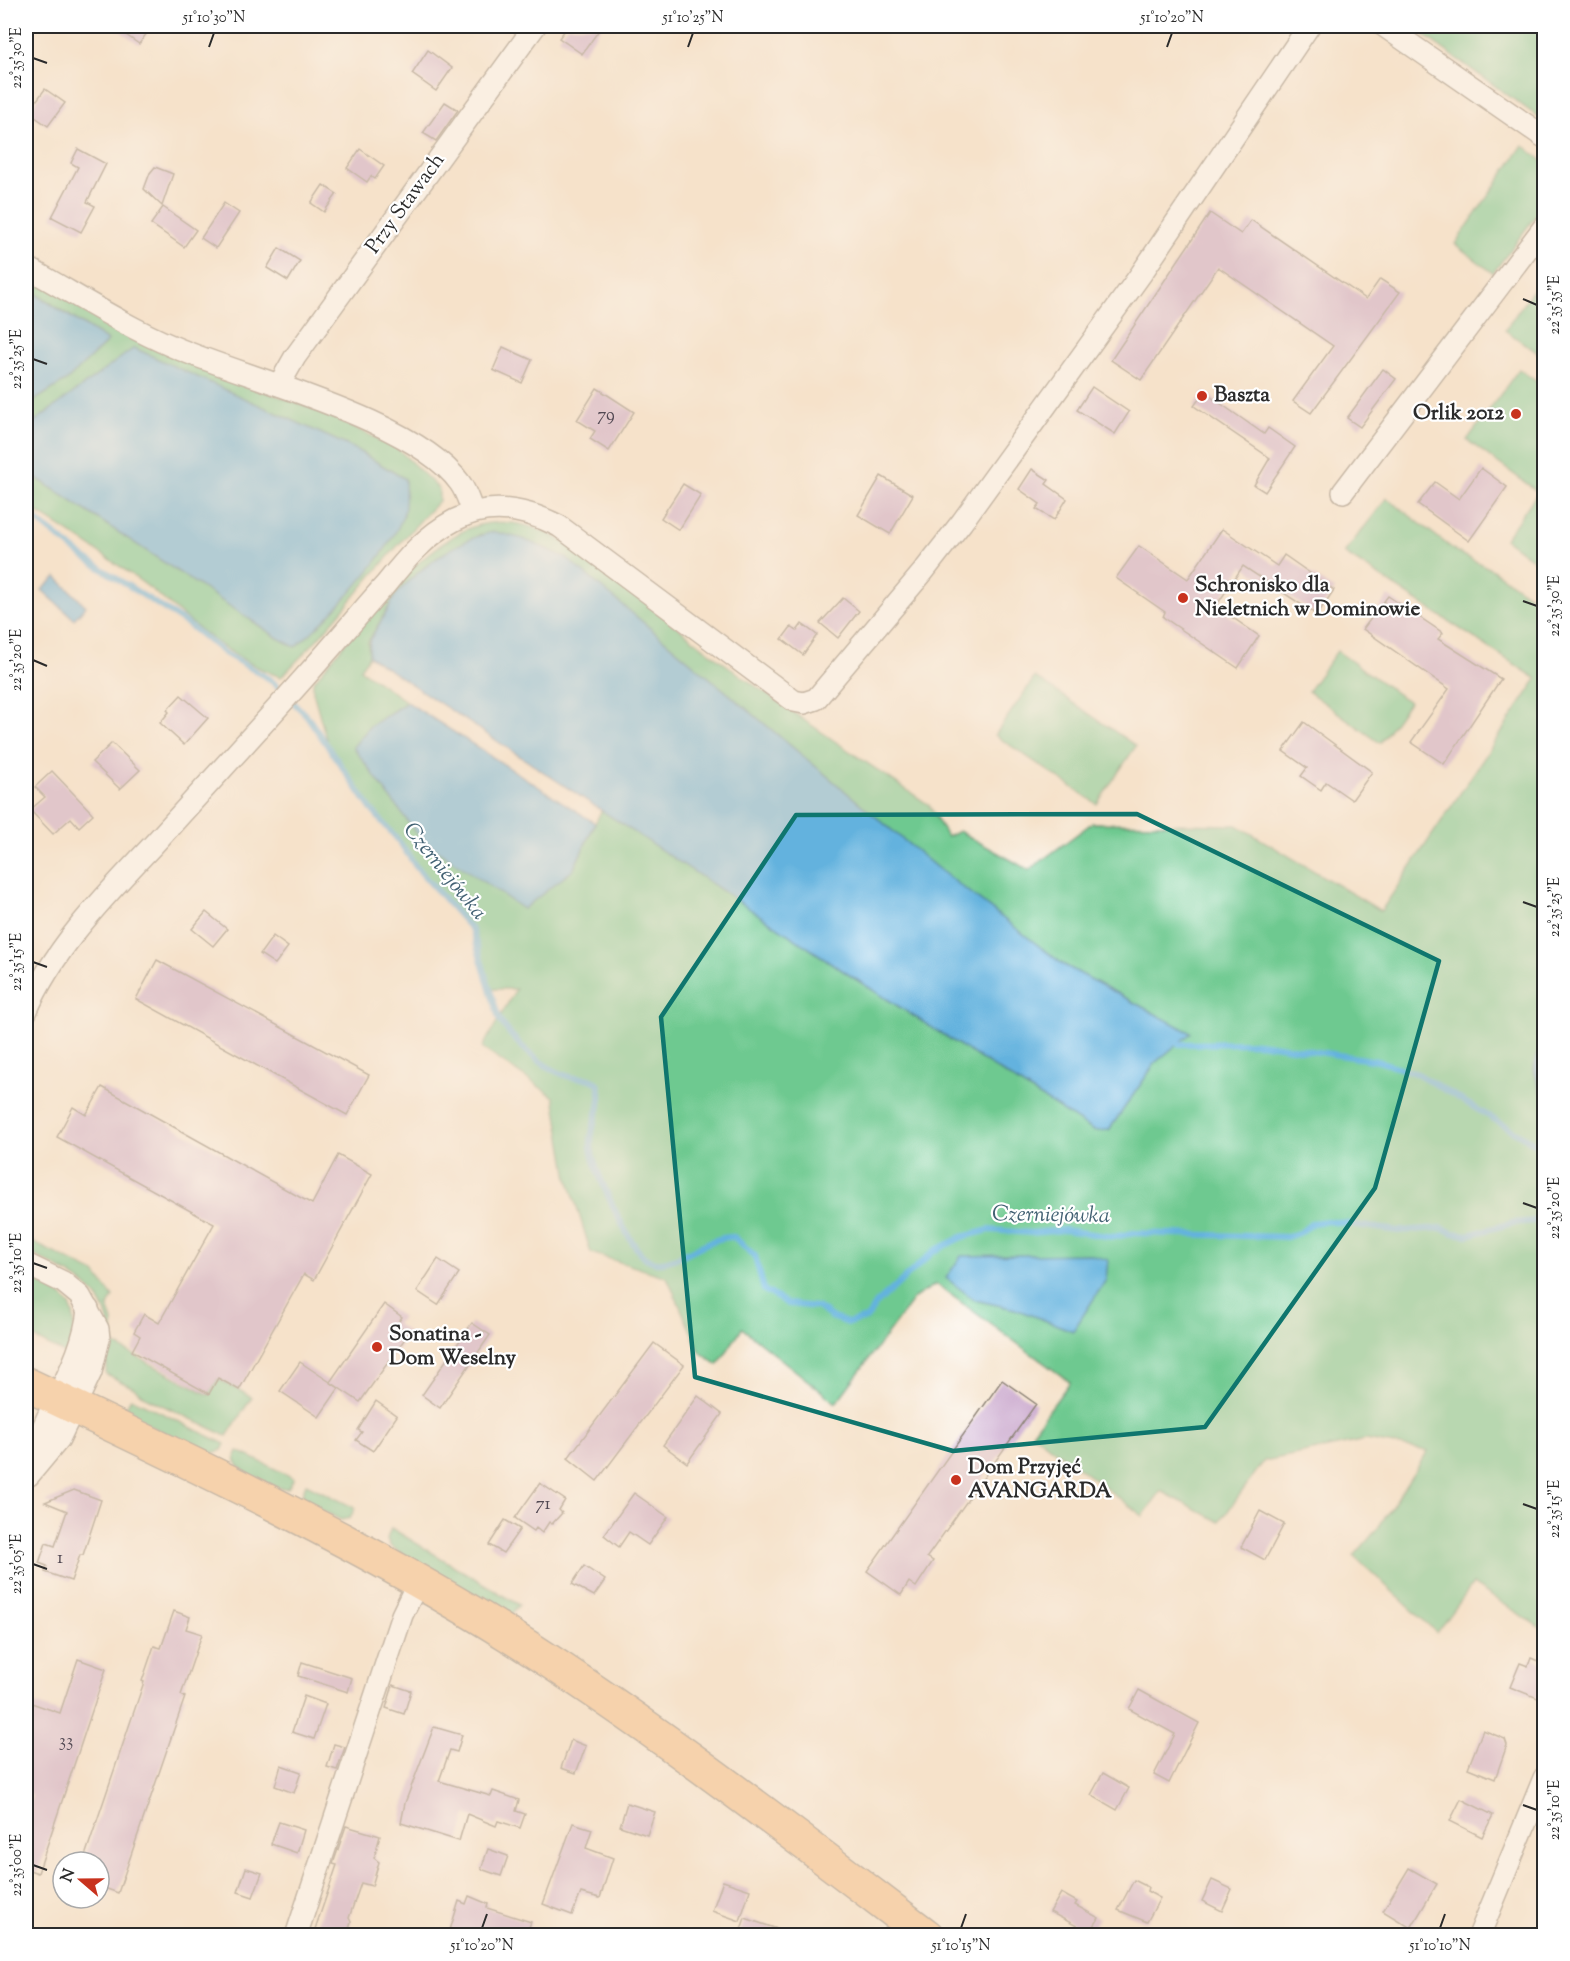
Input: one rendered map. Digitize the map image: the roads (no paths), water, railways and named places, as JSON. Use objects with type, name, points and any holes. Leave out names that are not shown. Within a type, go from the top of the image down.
[{"type":"main road","points":[[26,1384],[332,1534],[511,1637],[631,1716],[717,1777],[927,1935]]},
{"type":"street","name":"Przy Stawach","points":[[279,385],[295,357],[536,26]]},
{"type":"street","points":[[26,1012],[36,989],[73,932],[311,670],[421,544],[446,525],[473,512],[495,509],[519,511],[559,526],[794,701],[804,703],[816,699],[923,572],[968,513],[1141,274],[1310,26]]},
{"type":"street","points":[[1384,26],[1545,137]]},
{"type":"street","points":[[1343,492],[1545,227]]},
{"type":"street","points":[[26,267],[156,339],[279,385],[381,427],[416,445],[461,484],[473,512]]},
{"type":"street","points":[[26,1264],[71,1287],[88,1309],[83,1339],[65,1403],[36,1442],[27,1478]]},
{"type":"street","points":[[296,1935],[402,1615],[418,1582]]},
{"type":"street","points":[[1479,1935],[1545,1778]]},
{"type":"water","points":[[26,288],[108,341],[67,380],[26,406]]},
{"type":"water","points":[[134,348],[353,448],[405,479],[403,516],[385,549],[340,604],[295,647],[26,471],[26,428]]},
{"type":"water","points":[[495,532],[523,539],[565,557],[936,867],[1064,965],[1191,1033],[1156,1062],[1109,1130],[1094,1131],[854,978],[369,656],[374,632],[395,596],[409,581],[444,553],[469,540]]},
{"type":"water","points":[[56,577],[86,606],[74,619],[42,590]]},
{"type":"water","points":[[407,702],[595,823],[573,870],[523,909],[420,838],[353,747],[370,726]]},
{"type":"water","points":[[1544,1043],[1544,1098],[1535,1076],[1534,1064]]},
{"type":"water","points":[[1088,1254],[1108,1260],[1106,1280],[1073,1331],[1015,1309],[975,1300],[946,1278],[961,1256]]},
{"type":"waterway","name":"Czerniejówka","points":[[26,512],[85,558],[186,623],[224,653],[271,680],[307,716],[371,809],[398,840],[417,868],[472,930],[499,1019],[505,1028],[520,1045],[548,1067],[567,1076],[589,1079],[598,1083],[599,1107],[591,1138],[596,1168],[629,1237],[639,1252],[650,1260],[664,1262],[713,1241],[734,1237],[755,1256],[764,1290],[788,1304],[817,1307],[833,1318],[848,1323],[867,1318],[875,1305],[934,1251],[962,1237],[989,1230],[1031,1233],[1064,1230],[1114,1237],[1133,1233],[1287,1237],[1301,1232],[1312,1223],[1327,1221],[1398,1231],[1442,1228],[1453,1233],[1468,1235],[1513,1223],[1544,1220]]},
{"type":"waterway","points":[[1178,1044],[1259,1043],[1378,1061],[1418,1074],[1544,1149]]},
{"type":"place","name":"Baszta","points":[[1202,396]]},
{"type":"place","name":"Orlik 2012","points":[[1516,414]]},
{"type":"place","name":"Schronisko dla Nieletnich w Dominowie","points":[[1183,598]]},
{"type":"place","name":"Sonatina - Dom Weselny","points":[[377,1347]]},
{"type":"place","name":"Dom Przyjęć AVANGARDA","points":[[956,1480]]}]
